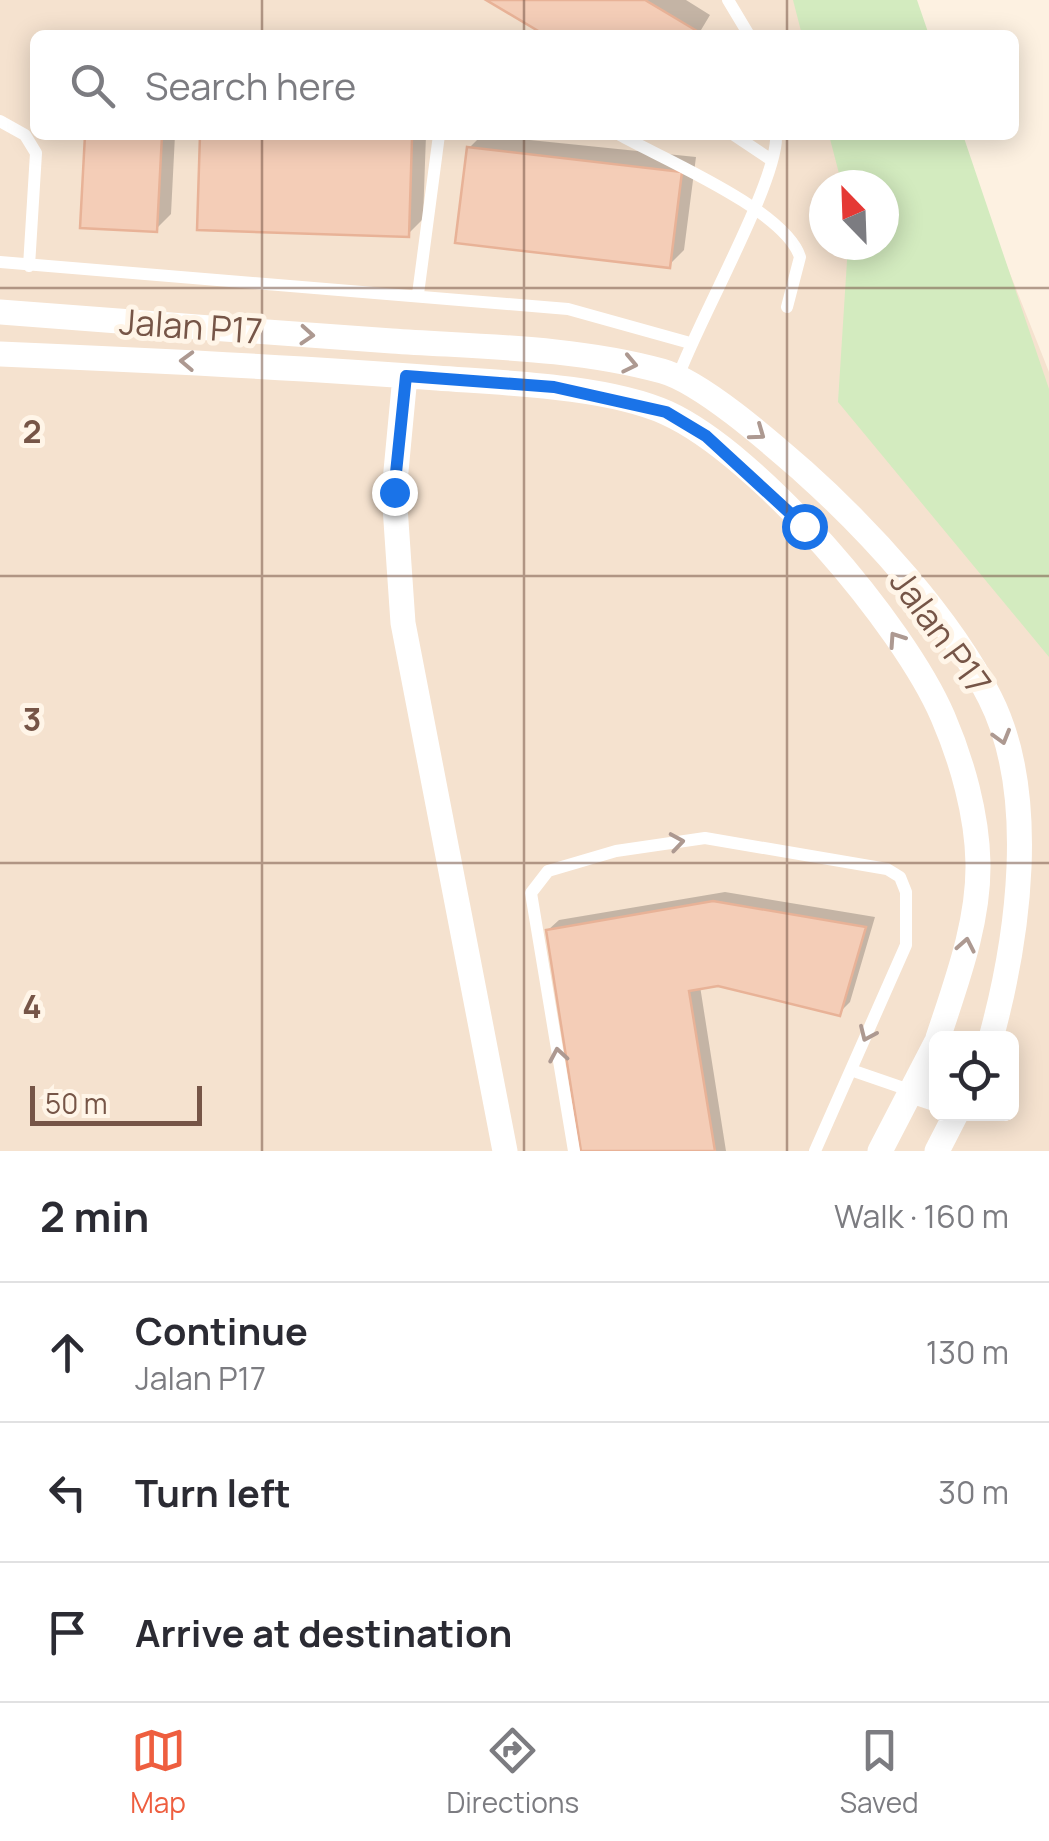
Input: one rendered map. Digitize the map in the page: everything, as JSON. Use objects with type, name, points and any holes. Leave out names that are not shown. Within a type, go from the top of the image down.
[{"type":"street","name":"Jalan P17","points":[[0,312],[580,354],[678,377],[771,442],[828,493],[952,638],[992,700],[1012,774],[1020,862],[1012,963],[993,1031]]},
{"type":"street","name":"Jalan P17","points":[[0,354],[554,387],[666,412],[706,436],[804,526],[896,637],[942,714],[966,782],[978,864],[966,953],[940,1031]]},
{"type":"street","points":[[406,376],[394,492],[403,623],[505,1151]]},
{"type":"street","points":[[666,412],[678,377]]},
{"type":"street","name":"Jalan P17","points":[[880,1151],[924,1095]]},
{"type":"street","points":[[937,1151],[952,1121]]},
{"type":"lane","points":[[728,0],[746,30]]},
{"type":"lane","points":[[0,122],[25,135],[36,153],[29,266]]},
{"type":"lane","points":[[418,294],[438,140]]},
{"type":"lane","points":[[629,140],[753,208],[796,246],[800,257],[787,307]]},
{"type":"lane","points":[[742,140],[770,159]]},
{"type":"lane","points":[[678,377],[753,208],[775,140]]},
{"type":"lane","points":[[0,262],[568,309],[690,343]]},
{"type":"lane","points":[[574,1151],[530,894],[548,871],[616,851],[705,838],[888,870],[900,876],[906,892],[906,945],[815,1151]]},
{"type":"lane","points":[[851,1070],[924,1095]]},
{"type":"shaded area","points":[[0,0],[902,0],[914,30],[30,30],[30,140],[957,140],[1049,372],[1049,1151],[0,1151]]},
{"type":"green space","points":[[793,0],[917,0],[927,30],[801,30]]},
{"type":"green space","points":[[830,140],[965,140],[1049,389],[1049,657],[838,402],[847,260],[899,260],[899,170],[838,170]]},
{"type":"building","points":[[486,0],[645,0],[695,30],[537,30]]},
{"type":"building","points":[[85,140],[162,140],[157,232],[80,228]]},
{"type":"building","points":[[200,140],[412,140],[409,237],[197,230]]},
{"type":"building","points":[[467,147],[682,172],[670,268],[455,243]]},
{"type":"building","points":[[713,901],[866,927],[840,1016],[718,986],[689,991],[715,1151],[581,1151],[546,930]]},
{"type":"route","points":[[394,492],[406,376],[554,387],[666,412],[706,436],[753,475],[804,526]]}]
